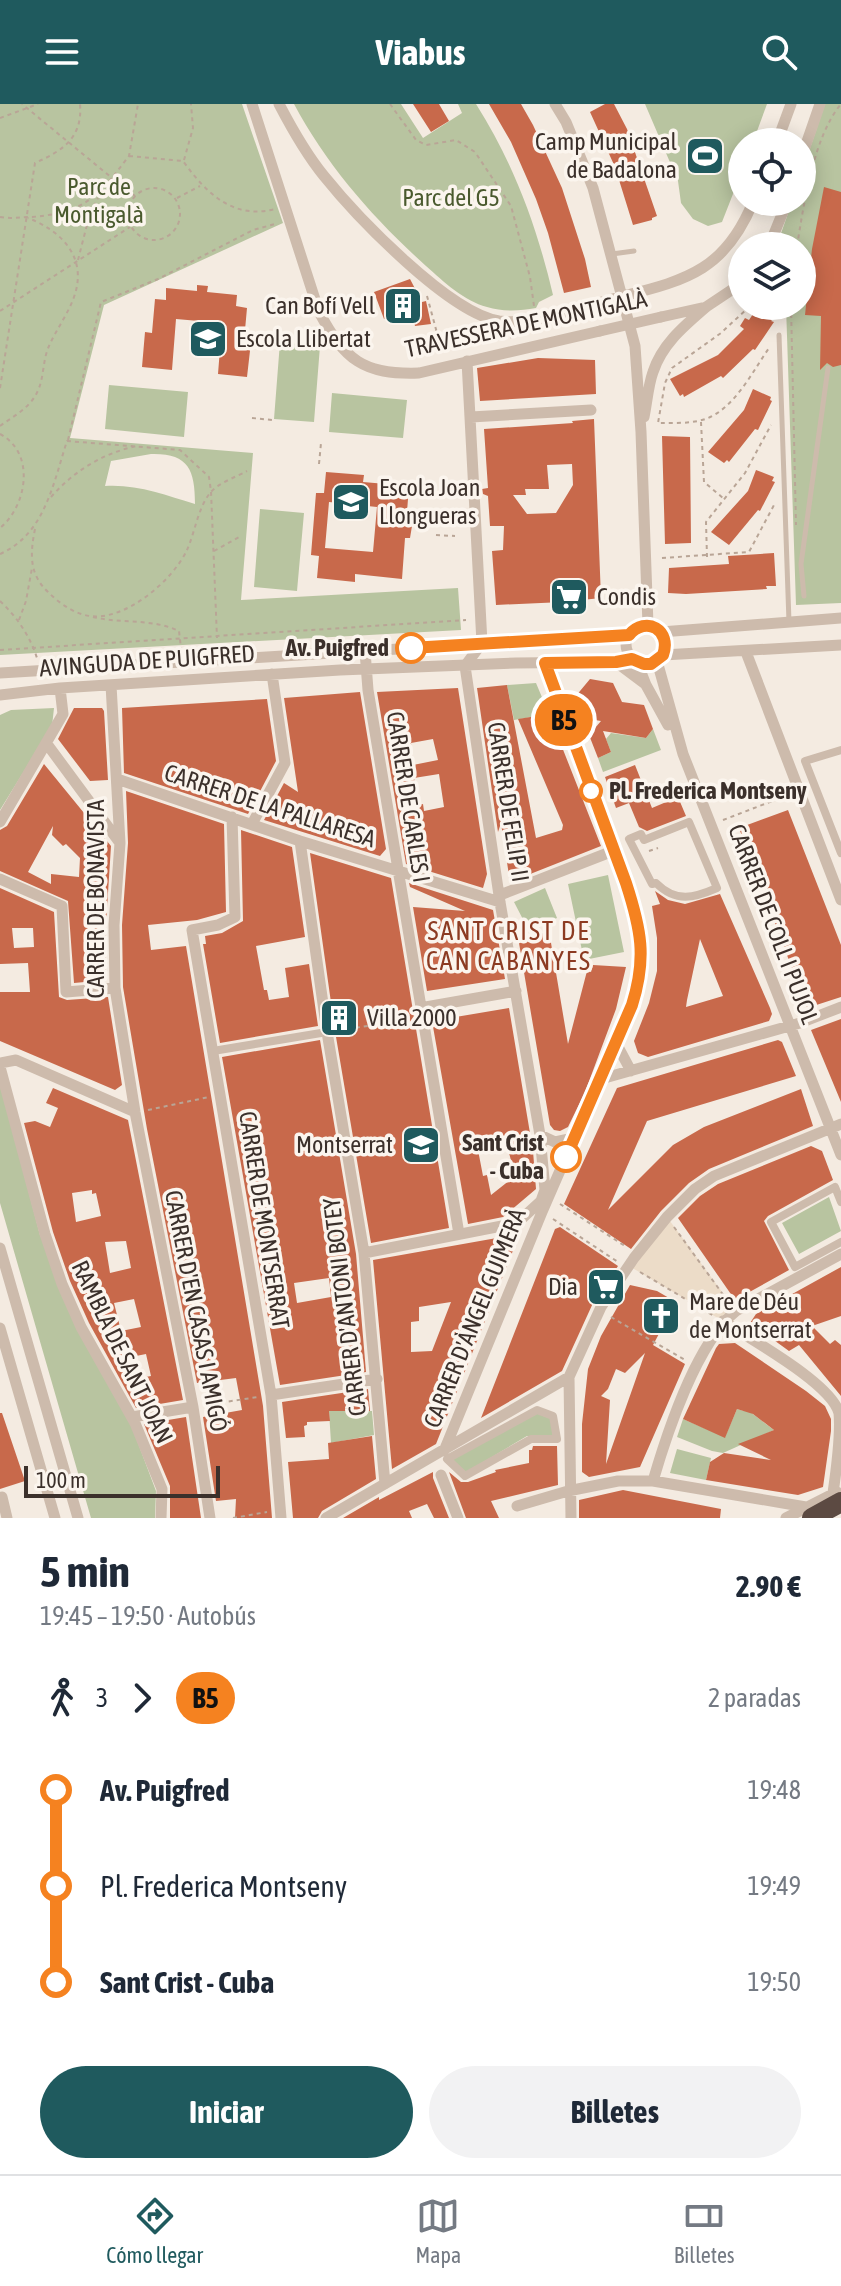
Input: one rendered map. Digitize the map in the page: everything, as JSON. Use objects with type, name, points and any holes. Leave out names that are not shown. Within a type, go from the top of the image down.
[{"type":"highway","points":[[809,1513],[838,1495]]},
{"type":"street","name":"TRAVESSERA DE MONTIGALÀ","points":[[252,104],[319,312],[334,341],[353,360],[388,374],[419,373],[706,307],[728,292]]},
{"type":"street","name":"TRAVESSERA DE MONTIGALÀ","points":[[279,104],[323,176],[392,247],[464,309],[486,318],[510,322],[535,318],[674,282],[706,268],[737,237],[747,216]]},
{"type":"street","points":[[555,104],[566,122],[593,188],[635,346],[648,625]]},
{"type":"street","points":[[782,128],[791,104]]},
{"type":"street","points":[[812,128],[820,104]]},
{"type":"street","points":[[641,432],[652,373],[664,349],[675,334],[706,307]]},
{"type":"street","points":[[465,666],[482,643],[467,361]]},
{"type":"street","points":[[471,417],[591,410]]},
{"type":"street","points":[[841,618],[661,632],[648,625],[637,627],[629,635],[627,647],[635,660],[644,664],[660,658],[841,645]]},
{"type":"street","points":[[660,658],[666,643],[661,632]]},
{"type":"street","name":"AVINGUDA DE PUIGFRED","points":[[0,673],[217,653],[365,651],[629,635]]},
{"type":"street","name":"CARRER DE CARLES I","points":[[365,651],[398,872],[459,1234]]},
{"type":"street","points":[[746,652],[841,900]]},
{"type":"street","name":"CARRER DE COLL I PUJOL","points":[[660,658],[683,754],[789,1026],[835,1126],[841,1155]]},
{"type":"street","name":"AVINGUDA DE PUIGFRED","points":[[0,695],[272,674],[635,660]]},
{"type":"street","name":"CARRER DE COLL I PUJOL","points":[[635,660],[683,754]]},
{"type":"street","name":"CARRER DE COLL I PUJOL","points":[[616,662],[646,685]]},
{"type":"street","name":"CARRER D'ÀNGEL GUIMERÀ","points":[[446,1455],[544,1203],[616,1043],[638,985],[642,955],[636,913],[545,663]]},
{"type":"street","name":"CARRER DE FELIP II","points":[[465,666],[540,1135],[544,1203]]},
{"type":"street","points":[[252,824],[285,763],[272,674]]},
{"type":"street","name":"CARRER DE BONAVISTA","points":[[111,685],[120,843],[114,925],[115,988],[135,1112]]},
{"type":"street","points":[[0,822],[63,714],[60,688]]},
{"type":"street","points":[[47,744],[120,843]]},
{"type":"street","points":[[841,750],[805,761],[841,853]]},
{"type":"street","name":"CARRER DE LA PALLARESA","points":[[117,779],[398,872],[500,898]]},
{"type":"street","name":"CARRER DE MONTSERRAT","points":[[232,817],[235,917],[228,922],[192,930],[271,1395],[281,1514]]},
{"type":"street","points":[[689,822],[717,888],[694,898],[683,899],[656,883],[652,884],[629,839],[641,834],[644,840],[689,822]]},
{"type":"street","name":"CARRER D'ANTONI BOTEY","points":[[300,841],[327,1032],[364,1253],[385,1484]]},
{"type":"street","points":[[500,898],[613,851]]},
{"type":"street","points":[[0,879],[62,906],[66,992],[115,988]]},
{"type":"street","points":[[421,1013],[516,991]]},
{"type":"street","points":[[601,1079],[789,1026],[841,1007]]},
{"type":"street","points":[[213,1051],[327,1032]]},
{"type":"street","points":[[616,1043],[631,1071]]},
{"type":"street","points":[[0,1065],[16,1060],[135,1112]]},
{"type":"street","name":"RAMBLA DE SANT JOAN","points":[[0,1065],[45,1234],[62,1284],[81,1327],[132,1417],[162,1489],[161,1518]]},
{"type":"street","name":"CARRER D'EN CASAS I AMIGÓ","points":[[135,1112],[193,1407],[210,1518]]},
{"type":"street","points":[[571,1518],[568,1491],[569,1377],[599,1310],[636,1254],[695,1189],[714,1176],[835,1126]]},
{"type":"street","points":[[540,1135],[555,1142],[574,1138]]},
{"type":"street","points":[[841,1202],[835,1187],[771,1222],[795,1267],[841,1242]]},
{"type":"street","points":[[364,1253],[517,1223],[544,1203]]},
{"type":"street","points":[[517,1223],[529,1230],[531,1240]]},
{"type":"street","points":[[0,1248],[78,1518]]},
{"type":"street","points":[[653,1481],[664,1445],[697,1367],[723,1321],[841,1254]]},
{"type":"street","points":[[723,1321],[812,1379],[834,1402],[841,1425],[838,1495]]},
{"type":"street","points":[[0,1328],[55,1518]]},
{"type":"street","points":[[446,1455],[569,1377]]},
{"type":"street","points":[[271,1395],[377,1379]]},
{"type":"street","points":[[132,1417],[193,1407]]},
{"type":"street","points":[[326,1518],[385,1484],[531,1412],[543,1411],[554,1419],[557,1439],[531,1439],[465,1476],[446,1455]]},
{"type":"street","points":[[441,1475],[458,1518]]},
{"type":"street","points":[[517,1506],[618,1481],[653,1481],[809,1513]]},
{"type":"street","points":[[2,1497],[7,1518]]},
{"type":"street","points":[[786,1518],[809,1513]]},
{"type":"lane","points":[[612,254],[634,251]]},
{"type":"lane","points":[[779,335],[789,623]]},
{"type":"lane","points":[[804,596],[801,564],[828,368]]},
{"type":"path","points":[[22,104],[135,196]]},
{"type":"path","points":[[0,118],[38,104]]},
{"type":"path","points":[[0,388],[35,163],[60,152],[70,143],[81,117],[80,104]]},
{"type":"path","points":[[0,426],[29,406],[39,389],[47,350],[74,298],[79,279],[78,261],[90,213],[99,195],[129,156],[138,104]]},
{"type":"path","points":[[183,161],[193,128],[191,104]]},
{"type":"path","points":[[390,104],[416,140],[426,145],[456,140],[475,152],[511,206],[530,277],[534,308]]},
{"type":"path","points":[[800,232],[818,153],[831,118],[841,104]]},
{"type":"path","points":[[129,156],[183,161],[215,198],[235,209],[260,213],[284,207]]},
{"type":"path","points":[[176,198],[201,185]]},
{"type":"path","points":[[150,188],[164,189],[176,198],[181,213],[176,230],[160,239],[144,238],[131,227],[129,210],[135,196],[150,188]]},
{"type":"path","points":[[0,217],[54,215],[78,207],[99,195]]},
{"type":"path","points":[[27,217],[48,226],[65,240],[78,261]]},
{"type":"path","points":[[0,554],[13,549],[35,528],[49,500],[67,441],[101,302],[158,279],[253,230],[289,220]]},
{"type":"path","points":[[0,311],[131,227]]},
{"type":"path","points":[[420,290],[429,298],[440,344],[512,337]]},
{"type":"path","points":[[735,320],[668,373],[658,423],[710,418],[739,392],[779,335]]},
{"type":"path","points":[[791,320],[797,537]]},
{"type":"path","points":[[707,557],[706,522],[745,473],[782,410]]},
{"type":"path","points":[[252,418],[273,420]]},
{"type":"path","points":[[701,420],[704,482],[724,499]]},
{"type":"path","points":[[0,434],[7,438],[17,454],[25,483],[15,512],[0,528]]},
{"type":"path","points":[[67,441],[180,450],[209,477],[217,653]]},
{"type":"path","points":[[319,464],[321,443]]},
{"type":"path","points":[[49,500],[63,484],[91,464],[117,450],[142,445]]},
{"type":"path","points":[[92,617],[135,604],[165,582],[186,552],[211,491],[247,471]]},
{"type":"path","points":[[662,558],[749,552],[780,494],[795,487]]},
{"type":"path","points":[[19,621],[32,567],[35,528]]},
{"type":"path","points":[[436,535],[455,536]]},
{"type":"path","points":[[213,551],[241,536]]},
{"type":"path","points":[[32,567],[42,587],[71,610],[107,621],[165,625],[179,631],[181,650]]},
{"type":"path","points":[[0,601],[19,621],[37,658]]},
{"type":"path","points":[[0,650],[466,620]]},
{"type":"path","points":[[710,825],[799,791]]},
{"type":"path","points":[[327,1032],[421,1013]]},
{"type":"path","points":[[135,1112],[221,1094]]},
{"type":"path","points":[[544,1203],[636,1254]]},
{"type":"path","points":[[544,1203],[628,1267],[723,1321]]},
{"type":"path","points":[[667,1217],[736,1311]]},
{"type":"path","points":[[599,1310],[697,1367]]},
{"type":"path","points":[[193,1407],[271,1395]]},
{"type":"path","points":[[233,1518],[281,1514]]},
{"type":"green space","name":"Parc de Montigalà","points":[[0,104],[242,104],[283,223],[104,305],[70,438],[253,453],[241,600],[458,588],[461,630],[0,655]],"holes":[[[164,454],[181,460],[187,466],[193,481],[195,504],[140,488],[105,486],[111,461]]]},
{"type":"green space","name":"Parc del G5","points":[[294,104],[401,104],[423,138],[462,113],[458,104],[476,104],[523,196],[553,295],[539,302],[536,308],[505,310],[479,304],[455,290],[407,248],[353,191],[321,149]]},
{"type":"green space","name":"Camp Municipal de Badalona","points":[[645,104],[767,104],[758,128],[728,128],[728,207],[722,222],[708,226],[693,219],[681,203],[678,181]]},
{"type":"green space","points":[[825,104],[841,104],[841,603],[796,605],[786,320],[816,320],[816,232],[782,232],[787,216],[816,216],[816,131]]},
{"type":"green space","points":[[280,342],[320,346],[314,422],[274,419]]},
{"type":"green space","points":[[109,385],[188,392],[184,437],[105,429]]},
{"type":"green space","points":[[332,393],[407,400],[403,438],[329,432]]},
{"type":"green space","points":[[260,509],[304,513],[297,591],[254,587]]},
{"type":"green space","points":[[536,683],[549,714],[514,720],[507,685]]},
{"type":"green space","points":[[54,708],[52,726],[0,810],[0,715],[11,710]]},
{"type":"green space","points":[[653,729],[661,750],[603,772],[598,758],[611,752],[606,739],[611,733],[646,738]]},
{"type":"green space","points":[[608,875],[624,952],[584,960],[568,884]]},
{"type":"green space","points":[[545,888],[557,918],[529,931],[514,902]]},
{"type":"green space","points":[[0,1083],[40,1235],[132,1427],[156,1491],[155,1518],[91,1518],[0,1203]]},
{"type":"green space","points":[[829,1197],[841,1231],[799,1254],[782,1223]]},
{"type":"green space","points":[[745,1408],[774,1430],[723,1453],[677,1437],[683,1419],[725,1437],[737,1409],[744,1411]]},
{"type":"green space","points":[[329,1411],[372,1411],[374,1435],[331,1443]]},
{"type":"green space","points":[[534,1412],[552,1419],[553,1436],[527,1436],[465,1473],[452,1460]]},
{"type":"green space","points":[[677,1449],[711,1458],[706,1480],[670,1473]]},
{"type":"shaded area","points":[[667,1217],[736,1311],[723,1321],[629,1266]]},
{"type":"building","points":[[413,104],[439,104],[449,121],[431,132]]},
{"type":"building","points":[[489,104],[521,104],[533,125],[562,188],[591,287],[564,293],[536,199],[511,142]]},
{"type":"building","points":[[605,104],[614,104],[627,129],[657,216],[652,220],[633,225],[615,167],[590,112]]},
{"type":"building","points":[[824,187],[841,192],[841,365],[833,367],[827,363],[820,370],[821,316],[816,316],[815,232]]},
{"type":"building","name":"Can Bofí Vell","points":[[410,279],[422,302],[426,301],[431,324],[415,326],[411,311],[384,319],[374,292]]},
{"type":"building","points":[[197,285],[208,286],[207,292],[237,295],[236,306],[247,308],[244,341],[251,342],[247,377],[218,374],[222,323],[176,319],[172,370],[142,367],[145,332],[152,333],[155,299],[166,300],[166,288],[197,291]]},
{"type":"building","points":[[744,320],[774,322],[755,350],[723,378],[721,376],[684,397],[683,394],[680,396],[670,379],[718,355],[744,329],[740,326]]},
{"type":"building","points":[[538,358],[595,360],[596,394],[480,401],[477,368]]},
{"type":"building","points":[[753,389],[771,397],[772,401],[758,430],[755,429],[729,462],[724,463],[708,452],[744,410]]},
{"type":"building","points":[[594,419],[601,598],[496,605],[492,551],[503,550],[504,526],[490,526],[488,496],[483,494],[482,489],[488,488],[484,429]],"holes":[[[572,464],[573,485],[556,513],[527,514],[513,495],[526,495],[525,489],[549,489],[547,465]]]},
{"type":"building","points":[[662,436],[690,437],[691,543],[665,544]]},
{"type":"building","points":[[756,470],[774,477],[772,481],[775,482],[760,511],[729,545],[711,532],[748,491]]},
{"type":"building","points":[[326,472],[364,475],[363,482],[409,486],[406,525],[412,526],[410,538],[405,538],[402,579],[355,574],[355,582],[317,578],[319,556],[311,555],[316,493],[324,493]],"holes":[[[329,502],[377,507],[373,552],[325,548]]]},
{"type":"building","points":[[774,553],[776,586],[766,586],[767,589],[668,593],[669,568],[729,564],[728,556]]},
{"type":"building","points":[[590,679],[613,683],[622,702],[644,705],[653,729],[646,738],[603,731],[611,752],[598,758],[589,735],[601,721],[583,718],[575,697]]},
{"type":"building","points":[[507,685],[536,838],[562,830],[563,825],[518,719],[549,714],[601,846],[510,882],[501,823],[498,832],[477,688]]},
{"type":"building","points":[[458,688],[487,874],[483,888],[406,864],[377,692]],"holes":[[[433,739],[438,760],[413,765],[411,743]],[[439,774],[444,807],[424,811],[423,804],[419,805],[414,778]]]},
{"type":"building","points":[[360,692],[386,849],[380,856],[264,820],[284,783],[298,792],[284,698]]},
{"type":"building","points":[[267,699],[276,761],[248,814],[124,773],[122,708]]},
{"type":"building","points":[[74,708],[102,708],[104,711],[108,780],[90,781],[58,739]]},
{"type":"building","points":[[44,764],[111,846],[106,980],[74,983],[68,901],[0,871],[0,830],[7,826]],"holes":[[[53,826],[52,835],[80,858],[79,877],[51,874],[51,884],[28,872]]]},
{"type":"building","points":[[635,765],[652,808],[678,797],[686,816],[647,831],[639,827],[629,803],[616,808],[605,777]]},
{"type":"building","points":[[126,791],[224,824],[226,912],[197,920],[148,925],[151,950],[186,946],[263,1406],[272,1518],[235,1518],[236,1499],[216,1501],[203,1417],[242,1410],[236,1378],[197,1383],[147,1129],[123,987],[122,925],[128,843]]},
{"type":"building","points":[[788,810],[841,945],[841,997],[807,1008],[739,828]]},
{"type":"building","points":[[241,830],[292,847],[305,937],[256,946],[264,990],[267,990],[269,1000],[289,997],[285,968],[309,964],[318,1026],[220,1043],[203,944],[206,944],[205,936],[222,933],[243,921]]},
{"type":"building","points":[[310,853],[391,878],[449,1228],[371,1243],[335,1031]]},
{"type":"building","points":[[409,883],[493,910],[505,979],[427,991],[413,907],[465,911],[410,887]]},
{"type":"building","points":[[0,888],[54,912],[59,997],[67,1000],[108,997],[122,1085],[115,1090],[0,1041],[0,992],[30,992],[28,963],[0,964]],"holes":[[[12,928],[33,928],[34,947],[14,948]]]},
{"type":"building","points":[[655,891],[668,900],[685,904],[720,894],[770,1008],[772,1014],[769,1021],[648,1057],[638,1053],[634,1041],[657,971],[657,938],[652,906],[660,904]],"holes":[[[700,939],[723,996],[686,1007]]]},
{"type":"building","points":[[549,931],[568,1044],[587,971],[591,972],[593,965],[626,967],[616,1009],[585,1092],[568,1127],[560,1131],[550,1125],[519,943]]},
{"type":"building","points":[[509,1008],[533,1151],[536,1189],[503,1217],[468,1224],[432,1021]],"holes":[[[507,1145],[515,1176],[491,1195],[487,1175],[483,1176],[478,1150]]]},
{"type":"building","points":[[841,1019],[841,1102],[811,1030]]},
{"type":"building","points":[[320,1040],[356,1254],[366,1372],[280,1385],[222,1057]],"holes":[[[329,1278],[331,1297],[297,1303],[294,1283]]]},
{"type":"building","points":[[778,1040],[782,1042],[796,1076],[647,1121],[608,1210],[673,1145],[704,1127],[801,1089],[813,1126],[709,1169],[689,1183],[661,1211],[631,1249],[564,1204],[617,1088]]},
{"type":"building","points":[[53,1088],[128,1120],[183,1400],[136,1408],[89,1323],[53,1232],[24,1123],[35,1121],[50,1127],[58,1108],[46,1103]],"holes":[[[92,1190],[92,1194],[96,1193],[101,1216],[76,1222],[72,1193]],[[126,1241],[131,1268],[110,1273],[105,1242]],[[134,1299],[141,1327],[121,1331],[114,1303]],[[146,1354],[151,1376],[130,1380],[126,1358]]]},
{"type":"building","points":[[811,1146],[822,1151],[833,1180],[764,1221],[789,1270],[735,1300],[678,1218],[700,1196],[718,1184]]},
{"type":"building","points":[[560,1227],[618,1266],[593,1303],[562,1371],[481,1418],[555,1229]]},
{"type":"building","points":[[508,1236],[513,1237],[516,1243],[436,1444],[392,1469],[373,1260]],"holes":[[[451,1302],[432,1351],[411,1352],[411,1322],[419,1321],[419,1307]]]},
{"type":"building","points":[[841,1267],[841,1316],[812,1326],[830,1344],[835,1340],[841,1345],[841,1396],[799,1345],[789,1351],[750,1323],[756,1314]]},
{"type":"building","points":[[630,1285],[657,1291],[676,1302],[653,1345],[685,1364],[640,1467],[589,1477],[582,1472],[582,1424],[588,1369],[601,1336]],"holes":[[[645,1353],[606,1464],[610,1400],[601,1396],[608,1389],[616,1369],[625,1373]]]},
{"type":"building","points":[[735,1343],[825,1406],[831,1419],[831,1431],[823,1487],[798,1495],[706,1480],[710,1462],[724,1453],[771,1460],[738,1444],[774,1430],[753,1414],[737,1409],[725,1438],[683,1419],[716,1348],[719,1344]]},
{"type":"building","points":[[368,1389],[370,1411],[329,1411],[330,1421],[307,1422],[304,1426],[305,1437],[286,1438],[282,1402]]},
{"type":"building","points":[[0,1413],[25,1481],[0,1489]]},
{"type":"building","points":[[186,1417],[201,1518],[170,1518],[170,1486],[144,1424]]},
{"type":"building","points":[[372,1436],[376,1479],[322,1511],[318,1518],[293,1518],[288,1462],[329,1459],[328,1443]]},
{"type":"building","points":[[533,1446],[557,1446],[558,1485],[491,1501],[499,1518],[466,1518],[449,1472],[461,1482],[468,1482],[495,1470],[529,1463],[529,1450]]},
{"type":"building","points":[[433,1472],[449,1518],[434,1518],[427,1504],[409,1511],[412,1518],[343,1518],[379,1497],[379,1500]]},
{"type":"building","points":[[623,1490],[721,1509],[720,1518],[579,1518],[579,1500]]},
{"type":"bus line","name":"B5","points":[[411,648],[629,635],[642,625],[658,628],[666,643],[663,655],[651,664],[632,659],[545,663],[636,913],[642,955],[632,1005],[566,1157]]},
{"type":"place","name":"Camp Municipal de Badalona","points":[[705,156]]},
{"type":"place","name":"Can Bofí Vell","points":[[403,306]]},
{"type":"place","name":"Escola Llibertat","points":[[208,339]]},
{"type":"place","name":"Escola Joan Llongueras","points":[[351,502]]},
{"type":"place","name":"Condis","points":[[569,597]]},
{"type":"place","name":"Av. Puigfred","points":[[411,648]]},
{"type":"place","name":"Pl. Frederica Montseny","points":[[591,791]]},
{"type":"place","name":"Villa 2000","points":[[339,1018]]},
{"type":"place","name":"Montserrat","points":[[421,1145]]},
{"type":"place","name":"Sant Crist - Cuba","points":[[566,1157]]},
{"type":"place","name":"Dia","points":[[606,1287]]},
{"type":"place","name":"Mare de Déu de Montserrat","points":[[661,1316]]},
{"type":"district","name":"SANT CRIST DE CAN CABANYES","points":[[509,946]]}]
